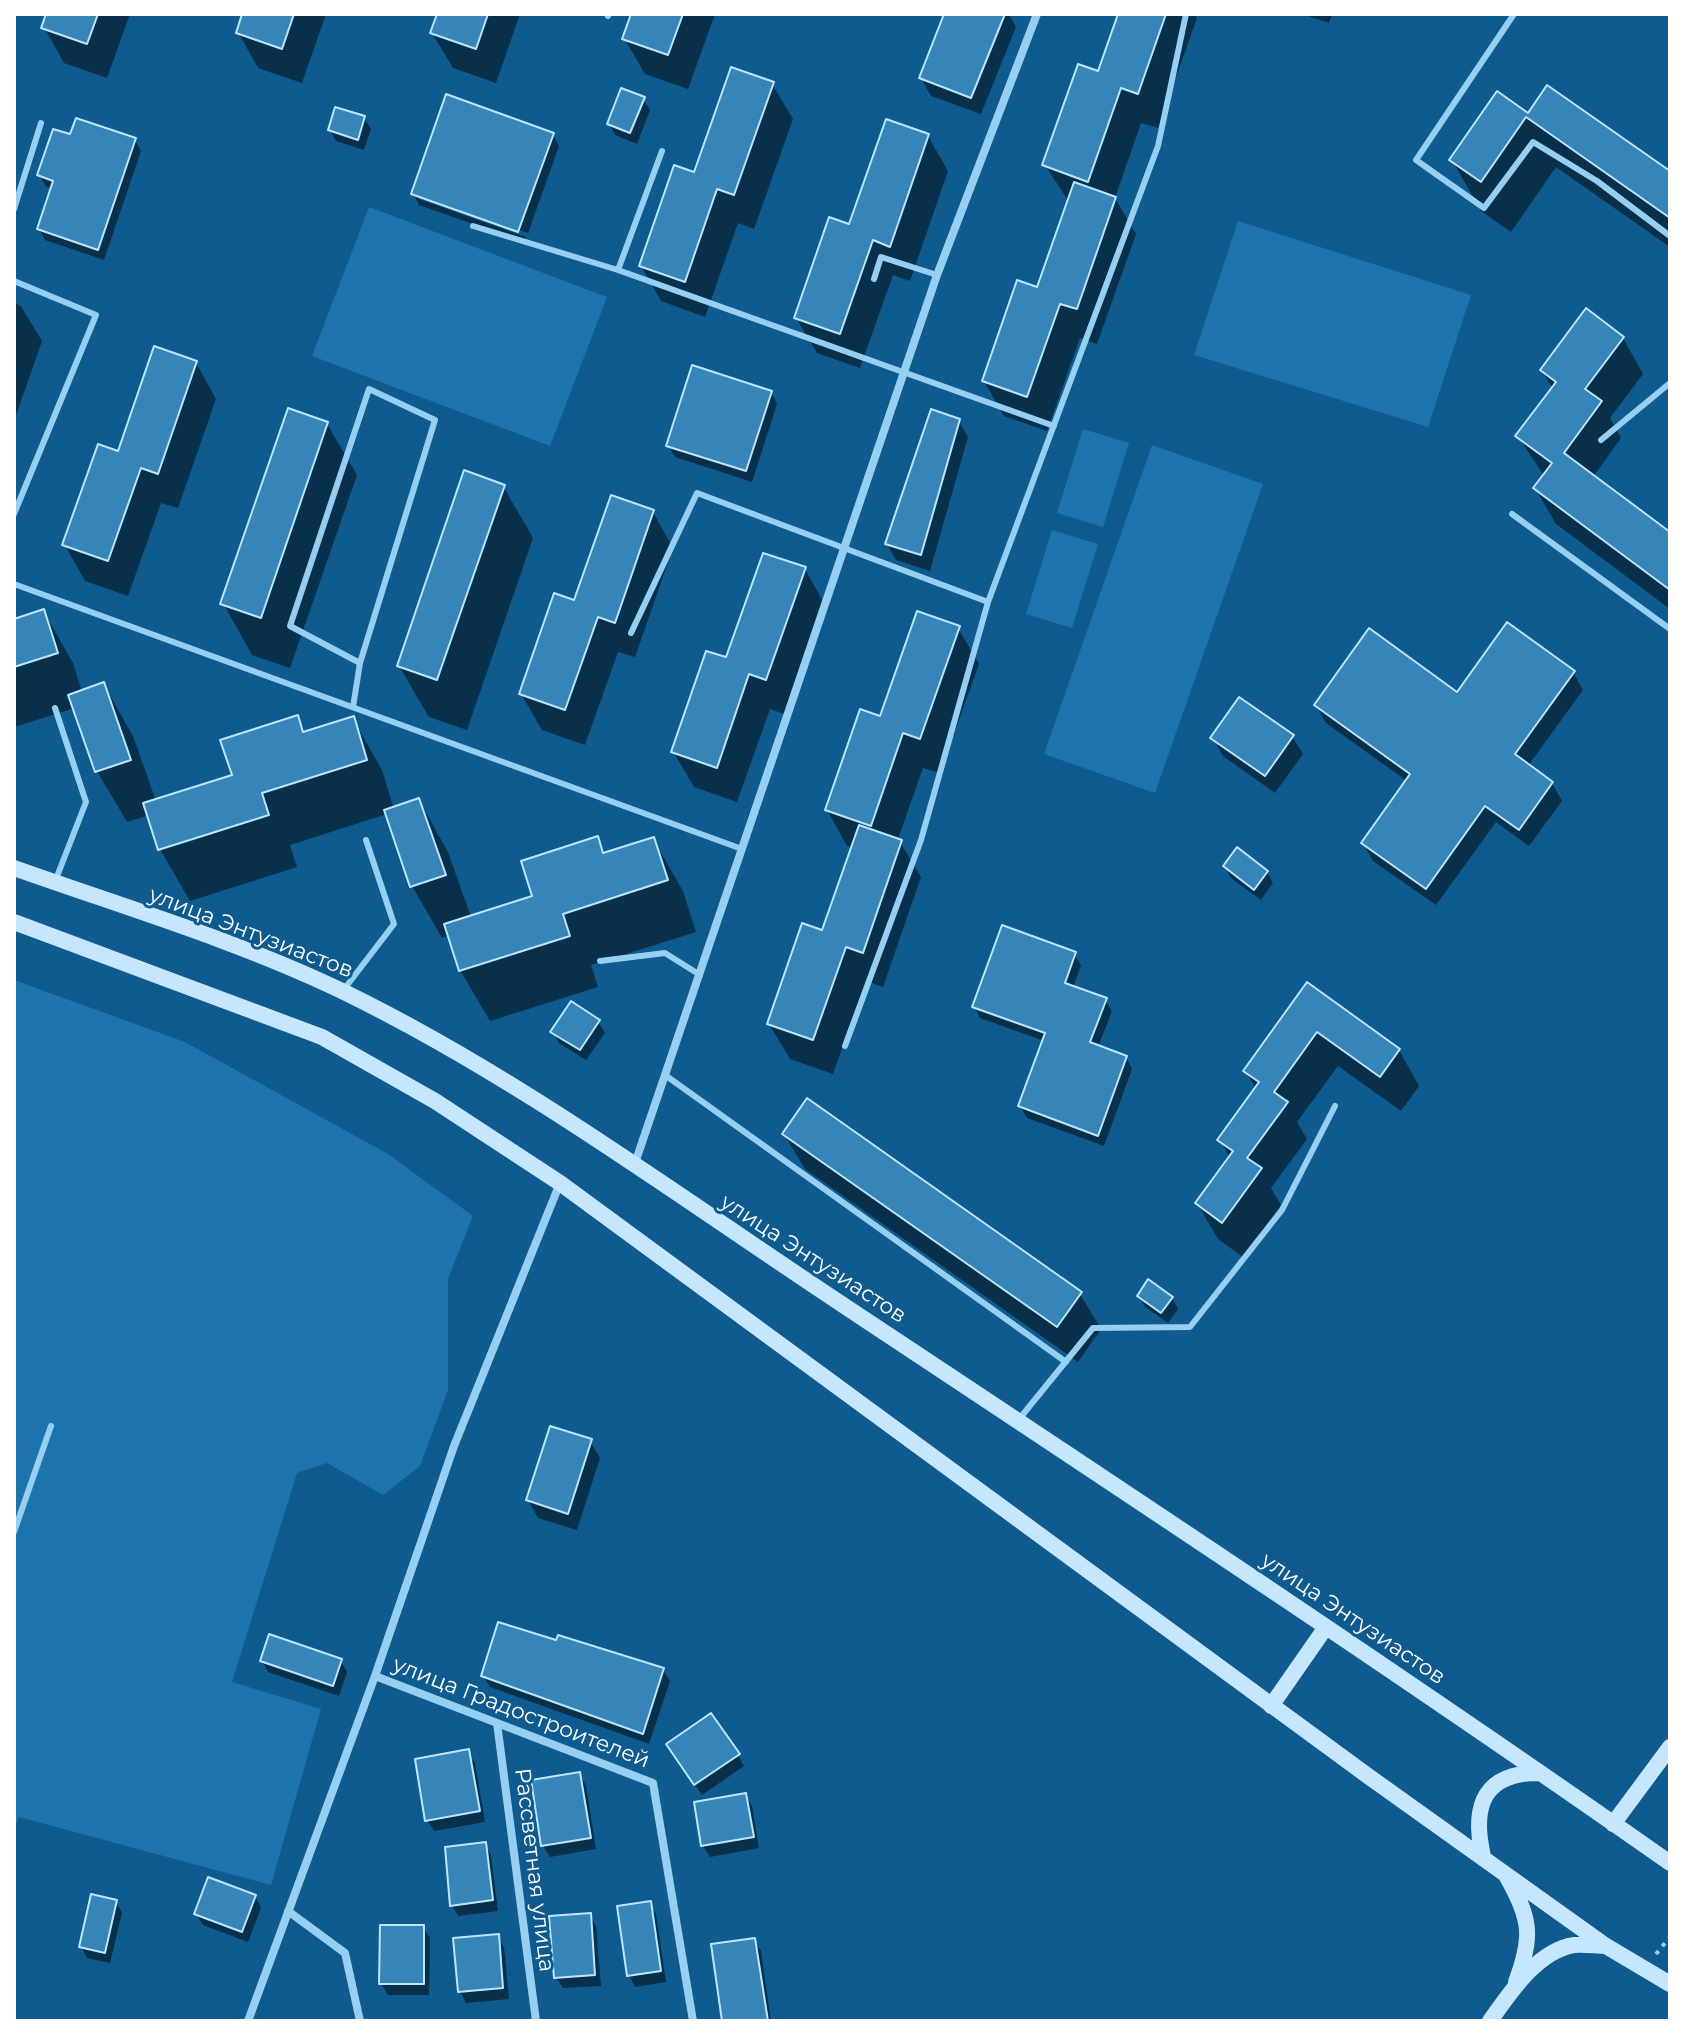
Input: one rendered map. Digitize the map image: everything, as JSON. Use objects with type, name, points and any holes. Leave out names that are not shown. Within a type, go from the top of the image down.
[{"type":"street","points":[[634,1167],[937,275],[1037,14]]},
{"type":"street","name":"улица Энтузиастов","points":[[14,868],[265,957],[342,991],[472,1060],[1326,1627],[1670,1863]]},
{"type":"street","points":[[14,922],[322,1037],[435,1101],[560,1183],[1271,1706],[1606,1946],[1670,1984]]},
{"type":"street","points":[[248,2021],[375,1676],[454,1446],[560,1183]]},
{"type":"street","points":[[1271,1706],[1326,1627]]},
{"type":"street","name":"улица Градостроителей","points":[[375,1676],[653,1783],[693,2021]]},
{"type":"street","name":"Рассветная улица","points":[[497,1723],[536,2021]]},
{"type":"street","points":[[1613,1824],[1670,1747]]},
{"type":"street","points":[[1483,1856],[1477,1831],[1480,1806],[1496,1783],[1516,1773],[1543,1773]]},
{"type":"street","points":[[1504,1872],[1525,1909],[1529,1941],[1513,1989]]},
{"type":"street","points":[[288,1911],[345,1953],[360,2021]]},
{"type":"street","points":[[1490,2021],[1513,1989],[1549,1955],[1573,1945],[1606,1946]]},
{"type":"lane","points":[[845,1046],[921,840],[988,602],[1158,146],[1186,14]]},
{"type":"lane","points":[[1514,14],[1416,160],[1484,208],[1533,142],[1597,181],[1670,236]]},
{"type":"lane","points":[[14,209],[41,123]]},
{"type":"lane","points":[[618,270],[662,151]]},
{"type":"lane","points":[[473,226],[618,270],[1054,426]]},
{"type":"lane","points":[[874,279],[881,257],[937,275]]},
{"type":"lane","points":[[14,281],[96,315],[14,514]]},
{"type":"lane","points":[[1601,440],[1670,383]]},
{"type":"lane","points":[[353,707],[360,663],[435,420],[369,389],[290,626],[360,663]]},
{"type":"lane","points":[[631,633],[697,493],[988,602]]},
{"type":"lane","points":[[1512,514],[1670,629]]},
{"type":"lane","points":[[14,584],[742,849]]},
{"type":"lane","points":[[55,708],[86,802],[55,882]]},
{"type":"lane","points":[[342,991],[394,924],[366,840]]},
{"type":"lane","points":[[600,961],[665,953],[700,975]]},
{"type":"lane","points":[[665,1075],[1066,1362]]},
{"type":"lane","points":[[1018,1421],[1093,1328],[1190,1327],[1282,1210],[1335,1106]]},
{"type":"lane","points":[[14,1532],[51,1426]]},
{"type":"path","points":[[1656,1954],[1670,1937]]},
{"type":"shaded area","points":[[369,207],[607,297],[550,446],[312,356]]},
{"type":"shaded area","points":[[1238,221],[1471,295],[1428,427],[1194,355]]},
{"type":"shaded area","points":[[1083,429],[1129,443],[1103,527],[1057,513]]},
{"type":"shaded area","points":[[1152,445],[1263,484],[1155,793],[1044,754]]},
{"type":"shaded area","points":[[1052,530],[1098,544],[1072,628],[1026,614]]},
{"type":"shaded area","points":[[14,980],[185,1042],[388,1154],[473,1216],[448,1279],[448,1390],[420,1466],[383,1495],[327,1463],[297,1473],[232,1682],[321,1709],[271,1885],[19,1817],[14,1829]]},
{"type":"building","points":[[46,14],[98,14],[87,44],[41,28]]},
{"type":"building","points":[[242,14],[294,14],[282,49],[236,33]]},
{"type":"building","points":[[437,14],[488,14],[476,49],[430,33]]},
{"type":"building","points":[[631,14],[683,14],[668,55],[622,39]]},
{"type":"building","points":[[944,14],[1005,14],[971,98],[919,78]]},
{"type":"building","points":[[1118,14],[1166,14],[1138,94],[1121,88],[1088,182],[1042,165],[1078,64],[1098,71]]},
{"type":"building","points":[[731,67],[774,82],[734,195],[717,189],[685,282],[639,266],[674,165],[694,172]]},
{"type":"building","points":[[1547,85],[1670,171],[1670,218],[1526,117],[1481,182],[1449,160],[1497,91],[1528,113]]},
{"type":"building","points":[[621,88],[645,97],[630,133],[607,124]]},
{"type":"building","points":[[446,94],[554,133],[518,232],[411,194]]},
{"type":"building","points":[[335,107],[365,116],[358,140],[328,130]]},
{"type":"building","points":[[76,118],[136,138],[98,250],[37,229],[53,181],[37,175],[53,129],[70,134]]},
{"type":"building","points":[[886,119],[929,134],[890,247],[873,240],[840,334],[794,318],[829,217],[849,224]]},
{"type":"building","points":[[1074,182],[1116,197],[1077,309],[1060,304],[1027,397],[982,381],[1017,280],[1037,287]]},
{"type":"building","points":[[1586,308],[1624,337],[1585,389],[1602,401],[1564,453],[1670,532],[1670,590],[1533,488],[1552,463],[1515,436],[1556,382],[1540,370]]},
{"type":"building","points":[[154,346],[197,361],[158,474],[141,468],[108,561],[62,545],[98,444],[118,451]]},
{"type":"building","points":[[692,365],[772,391],[746,471],[666,446]]},
{"type":"building","points":[[288,408],[328,422],[261,618],[220,604]]},
{"type":"building","points":[[931,409],[960,419],[921,555],[885,544]]},
{"type":"building","points":[[464,470],[505,485],[437,680],[397,666]]},
{"type":"building","points":[[611,495],[654,510],[615,623],[598,617],[565,710],[519,694],[554,593],[574,600]]},
{"type":"building","points":[[763,553],[806,567],[766,680],[749,674],[717,768],[671,752],[706,651],[726,657]]},
{"type":"building","points":[[44,609],[58,653],[14,667],[14,619]]},
{"type":"building","points":[[917,611],[960,626],[920,739],[903,733],[871,826],[825,810],[860,709],[880,716]]},
{"type":"building","points":[[1507,622],[1575,671],[1515,754],[1553,782],[1519,830],[1485,806],[1426,889],[1361,843],[1410,774],[1314,705],[1369,628],[1457,692]]},
{"type":"building","points":[[104,682],[131,760],[95,772],[68,695]]},
{"type":"building","points":[[1239,697],[1294,735],[1265,776],[1210,738]]},
{"type":"building","points":[[298,715],[303,732],[354,716],[367,760],[262,793],[269,815],[158,850],[143,803],[232,775],[220,740]]},
{"type":"building","points":[[419,798],[446,875],[410,887],[384,810]]},
{"type":"building","points":[[859,825],[902,840],[863,953],[846,947],[813,1040],[767,1024],[802,923],[822,930]]},
{"type":"building","points":[[598,836],[603,853],[654,837],[668,880],[563,914],[570,936],[459,971],[444,924],[532,896],[521,861]]},
{"type":"building","points":[[1237,847],[1268,871],[1254,890],[1223,866]]},
{"type":"building","points":[[1002,925],[1076,952],[1065,983],[1107,998],[1090,1042],[1127,1056],[1098,1136],[1018,1106],[1045,1033],[972,1007]]},
{"type":"building","points":[[1307,982],[1400,1049],[1380,1077],[1317,1032],[1274,1092],[1288,1102],[1247,1158],[1262,1168],[1222,1223],[1195,1203],[1233,1151],[1217,1140],[1259,1082],[1243,1071]]},
{"type":"building","points":[[571,1001],[600,1020],[580,1050],[550,1032]]},
{"type":"building","points":[[807,1098],[1082,1292],[1057,1327],[782,1134]]},
{"type":"building","points":[[1148,1279],[1173,1297],[1161,1313],[1137,1296]]},
{"type":"building","points":[[550,1426],[592,1439],[568,1514],[526,1500]]},
{"type":"building","points":[[498,1622],[556,1640],[558,1635],[664,1668],[643,1734],[481,1676]]},
{"type":"building","points":[[269,1634],[342,1659],[333,1686],[260,1661]]},
{"type":"building","points":[[711,1713],[740,1754],[694,1785],[666,1744]]},
{"type":"building","points":[[469,1749],[480,1811],[425,1821],[415,1759]]},
{"type":"building","points":[[580,1772],[591,1838],[541,1846],[531,1780]]},
{"type":"building","points":[[746,1793],[754,1837],[701,1846],[694,1802]]},
{"type":"building","points":[[486,1842],[493,1900],[450,1906],[445,1847]]},
{"type":"building","points":[[208,1877],[256,1895],[242,1932],[194,1914]]},
{"type":"building","points":[[91,1894],[117,1900],[105,1953],[79,1947]]},
{"type":"building","points":[[651,1901],[661,1971],[627,1976],[617,1906]]},
{"type":"building","points":[[591,1913],[595,1975],[554,1978],[549,1916]]},
{"type":"building","points":[[380,1925],[424,1925],[424,1984],[379,1984]]},
{"type":"building","points":[[499,1934],[503,1988],[458,1992],[453,1938]]},
{"type":"building","points":[[755,1938],[768,2021],[722,2021],[711,1944]]}]
